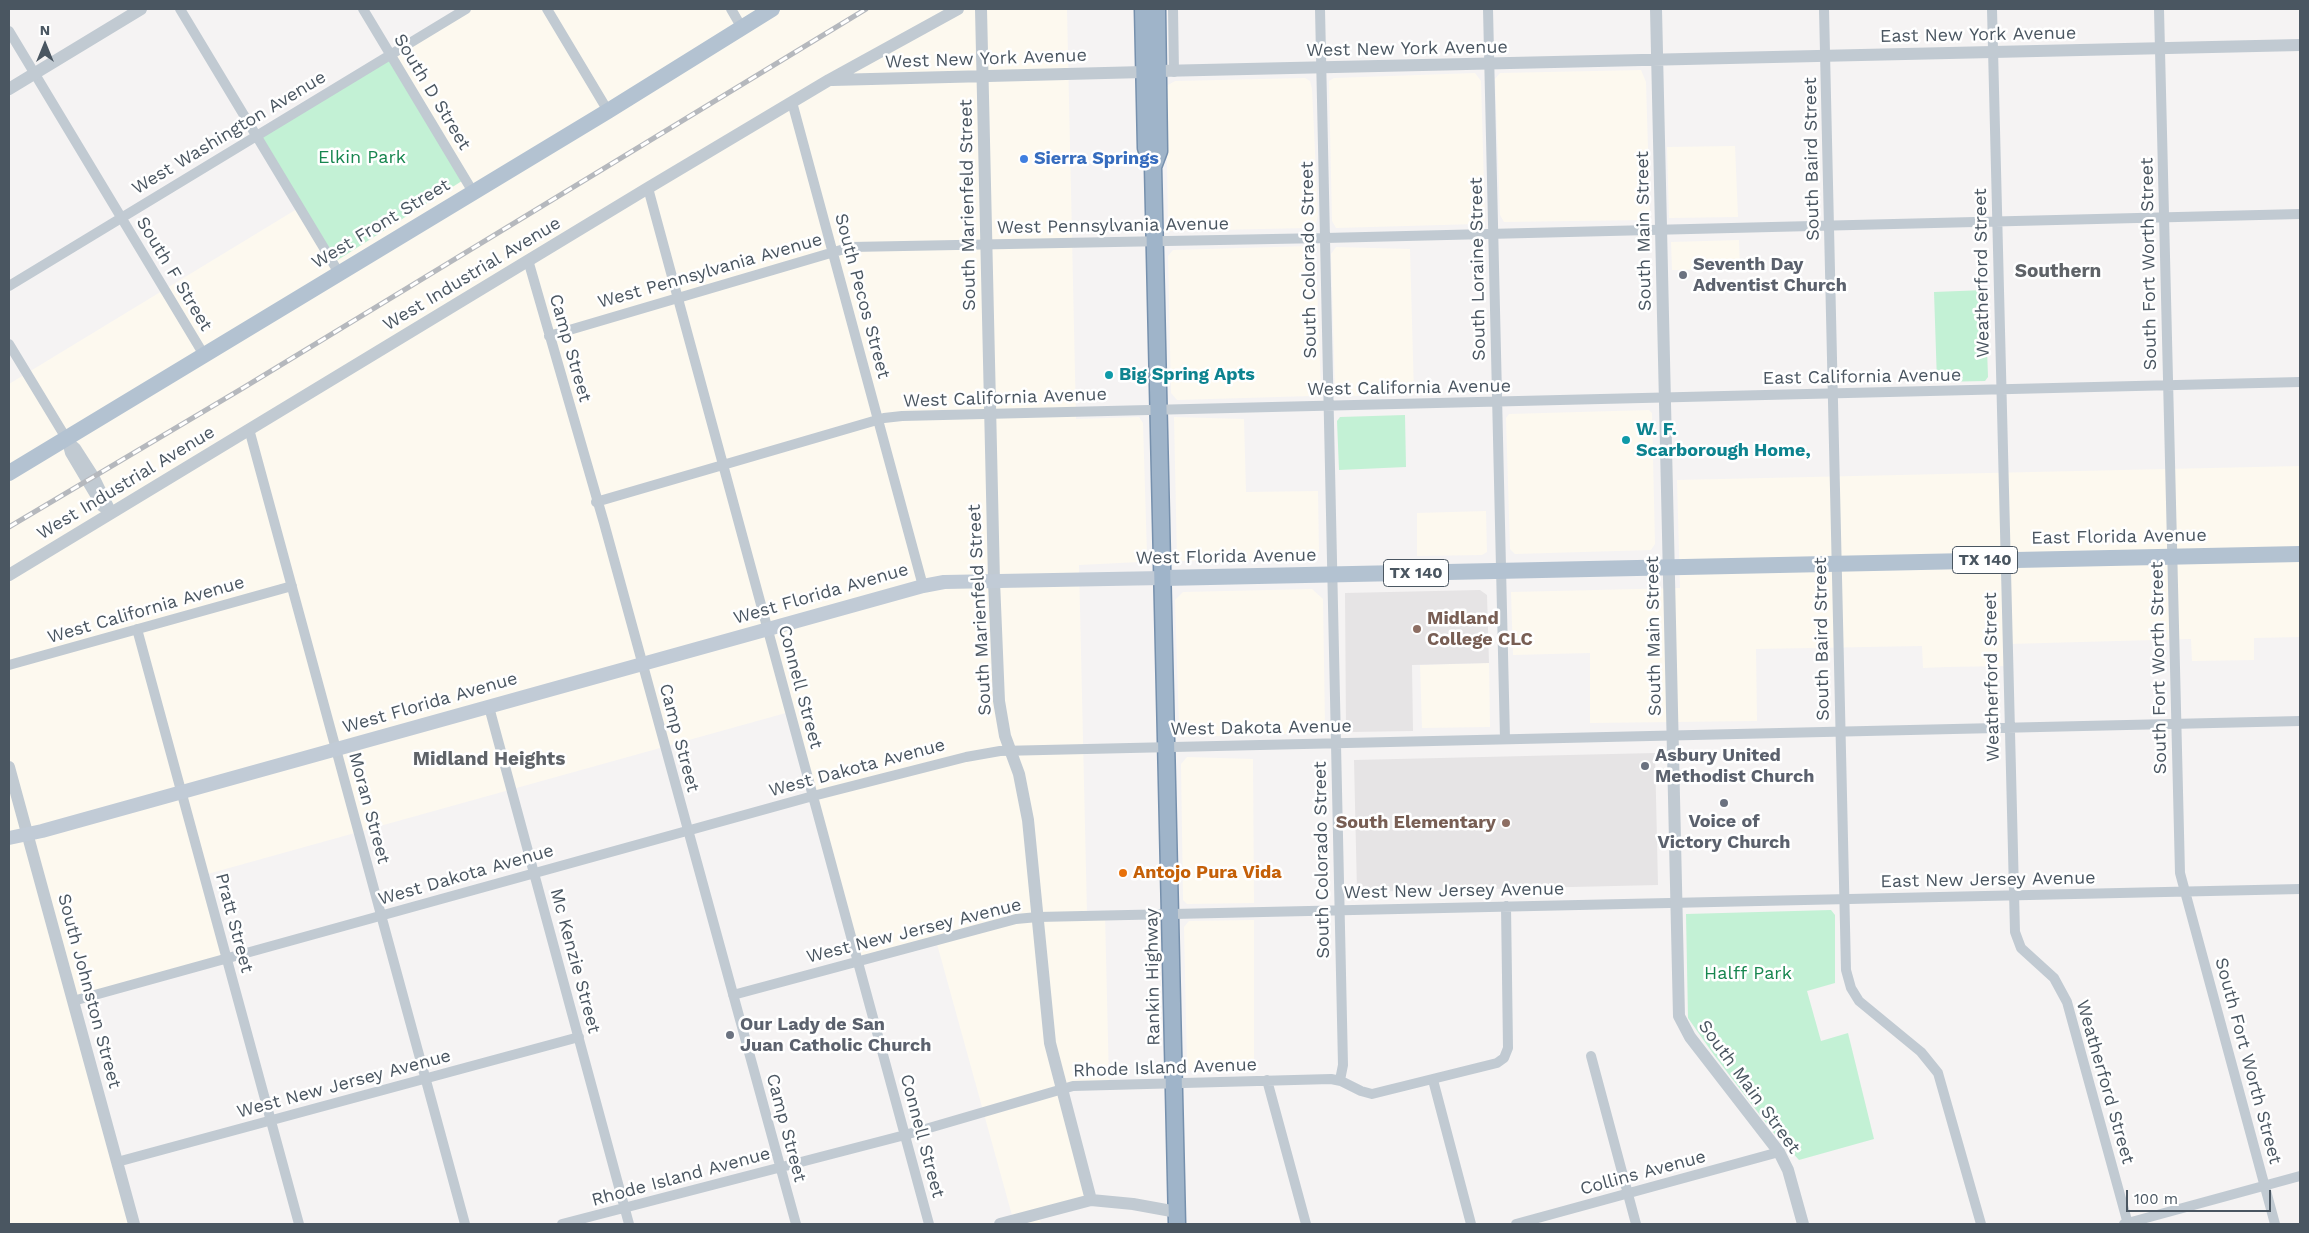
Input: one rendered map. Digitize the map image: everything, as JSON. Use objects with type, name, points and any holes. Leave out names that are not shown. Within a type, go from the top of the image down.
[{"type":"highway","points":[[1143,9],[1159,72]]},
{"type":"highway","points":[[1157,9],[1159,72]]},
{"type":"highway","name":"Rankin Highway","points":[[1159,72],[1159,151],[1152,167],[1177,1218]]},
{"type":"main road","name":"West Front Street","points":[[9,472],[608,111],[772,9]]},
{"type":"main road","name":"East Florida Avenue","points":[[1669,567],[2300,554]]},
{"type":"main road","name":"West Florida Avenue","points":[[9,838],[28,835],[923,586],[944,582],[1669,567]]},
{"type":"street","points":[[9,89],[141,9]]},
{"type":"street","points":[[180,9],[339,273]]},
{"type":"street","name":"South D Street","points":[[363,9],[473,192]]},
{"type":"street","name":"West Washington Avenue","points":[[9,286],[466,9]]},
{"type":"street","points":[[547,9],[608,111]]},
{"type":"street","points":[[731,9],[742,28]]},
{"type":"street","name":"West Industrial Avenue","points":[[9,575],[792,102],[958,9]]},
{"type":"street","name":"South Marienfeld Street","points":[[981,9],[994,581],[1000,711],[1005,736],[1023,792],[1031,843],[1047,1026],[1091,1200]]},
{"type":"street","points":[[1159,72],[1173,9]]},
{"type":"street","name":"South Colorado Street","points":[[1320,9],[1343,1065],[1340,1080]]},
{"type":"street","name":"South Loraine Street","points":[[1488,9],[1505,739]]},
{"type":"street","name":"South Main Street","points":[[1656,9],[1679,1010],[1682,1024],[1690,1037],[1779,1152],[1788,1170],[1803,1224]]},
{"type":"street","name":"South Baird Street","points":[[1824,9],[1846,970],[1851,988],[1859,1001],[1921,1052],[1938,1073],[1981,1224]]},
{"type":"street","name":"Weatherford Street","points":[[1992,9],[2015,932],[2023,950],[2054,978],[2067,1002],[2127,1224]]},
{"type":"street","name":"South Fort Worth Street","points":[[2159,9],[2180,873],[2276,1224]]},
{"type":"street","name":"South F Street","points":[[9,31],[204,355]]},
{"type":"street","name":"East New York Avenue","points":[[1657,61],[2300,45]]},
{"type":"street","name":"West New York Avenue","points":[[829,80],[1657,61]]},
{"type":"street","name":"South Pecos Street","points":[[792,102],[923,586]]},
{"type":"street","name":"Connell Street","points":[[648,188],[929,1224]]},
{"type":"street","name":"West Pennsylvania Avenue","points":[[549,336],[851,247],[987,246],[2300,214]]},
{"type":"street","name":"Camp Street","points":[[528,260],[596,502],[604,523],[796,1224]]},
{"type":"street","points":[[9,344],[66,438],[70,454],[102,507],[112,513]]},
{"type":"street","name":"East California Avenue","points":[[1665,398],[2300,382]]},
{"type":"street","name":"West California Avenue","points":[[596,502],[878,420],[902,416],[1665,398]]},
{"type":"street","name":"Moran Street","points":[[249,430],[465,1224]]},
{"type":"street","name":"West California Avenue","points":[[9,666],[292,586]]},
{"type":"street","name":"Pratt Street","points":[[137,629],[299,1224]]},
{"type":"street","name":"Mc Kenzie Street","points":[[489,707],[629,1224]]},
{"type":"street","name":"West Dakota Avenue","points":[[73,1001],[812,796],[966,757],[1011,750],[2300,721]]},
{"type":"street","name":"South Johnston Street","points":[[9,767],[134,1224]]},
{"type":"street","name":"East New Jersey Avenue","points":[[1677,902],[2300,889]]},
{"type":"street","name":"West New Jersey Avenue","points":[[732,995],[1016,919],[1677,902]]},
{"type":"street","name":"Rhode Island Avenue","points":[[562,1224],[905,1135],[1062,1089],[1084,1085],[1331,1079],[1340,1080],[1372,1094],[1497,1063],[1506,1055],[1508,1048],[1506,906]]},
{"type":"street","name":"West New Jersey Avenue","points":[[117,1162],[579,1037]]},
{"type":"street","points":[[1591,1056],[1636,1224]]},
{"type":"street","points":[[1267,1080],[1306,1224]]},
{"type":"street","points":[[1433,1080],[1471,1224]]},
{"type":"street","name":"Collins Avenue","points":[[1516,1224],[1779,1152]]},
{"type":"street","points":[[2127,1224],[2300,1176]]},
{"type":"street","points":[[1000,1224],[1091,1200],[1133,1204],[1177,1218]]},
{"type":"shaded area","points":[[466,9],[1067,9],[1076,419],[1139,417],[1143,423],[1147,555],[1140,562],[1079,565],[1087,914],[1105,914],[1109,1082],[1061,1083],[1092,1198],[1038,1213],[1041,1224],[995,1224],[1013,1219],[937,944],[860,964],[793,711],[204,875],[227,961],[73,1004],[133,1224],[9,1224],[9,384],[417,136],[391,54]]},
{"type":"shaded area","points":[[1641,70],[1646,82],[1650,216],[1644,220],[1504,222],[1500,215],[1495,79],[1500,73]]},
{"type":"shaded area","points":[[1475,73],[1481,81],[1485,221],[1477,224],[1336,228],[1332,221],[1329,81],[1334,78]]},
{"type":"shaded area","points":[[1305,78],[1310,81],[1312,89],[1318,215],[1316,224],[1308,228],[1168,231],[1166,91],[1168,85],[1175,81]]},
{"type":"shaded area","points":[[1735,146],[1738,217],[1669,218],[1667,147]]},
{"type":"shaded area","points":[[1739,240],[1740,269],[1672,270],[1671,242]]},
{"type":"shaded area","points":[[1310,246],[1316,257],[1321,390],[1312,396],[1177,400],[1171,393],[1168,256],[1173,250]]},
{"type":"shaded area","points":[[1336,247],[1410,249],[1414,395],[1343,396],[1335,391],[1331,254]]},
{"type":"shaded area","points":[[1649,410],[1652,413],[1655,544],[1651,550],[1515,554],[1510,549],[1506,418],[1509,414]]},
{"type":"shaded area","points":[[1174,417],[1244,419],[1246,492],[1318,491],[1319,552],[1310,558],[1177,561]]},
{"type":"shaded area","points":[[2300,466],[2300,637],[2254,638],[2254,660],[2192,661],[2191,639],[2008,644],[2008,666],[1923,668],[1922,646],[1756,649],[1757,721],[1590,723],[1590,653],[1513,655],[1511,592],[1680,588],[1677,480]]},
{"type":"shaded area","points":[[1486,511],[1487,552],[1482,555],[1417,556],[1417,513]]},
{"type":"shaded area","points":[[1312,589],[1323,599],[1325,726],[1319,733],[1185,737],[1179,728],[1175,600],[1183,592]]},
{"type":"shaded area","name":"Midland College CLC","points":[[1480,590],[1487,595],[1489,663],[1412,665],[1413,731],[1350,732],[1346,728],[1345,593]]},
{"type":"shaded area","points":[[1489,663],[1490,727],[1422,728],[1420,665]]},
{"type":"shaded area","name":"South Elementary","points":[[1655,753],[1658,885],[1357,892],[1354,760]]},
{"type":"shaded area","points":[[1187,757],[1253,759],[1254,903],[1187,904],[1183,900],[1181,764]]},
{"type":"shaded area","points":[[1254,920],[1254,1070],[1193,1073],[1187,1067],[1184,927],[1189,921]]},
{"type":"green space","name":"Elkin Park","points":[[390,54],[465,179],[333,263],[256,136]]},
{"type":"green space","points":[[1985,290],[1988,377],[1985,381],[1937,382],[1934,292]]},
{"type":"green space","points":[[1405,415],[1406,467],[1339,470],[1337,421],[1340,417]]},
{"type":"green space","name":"Halff Park","points":[[1831,910],[1835,915],[1835,983],[1807,991],[1821,1041],[1848,1033],[1874,1139],[1799,1160],[1773,1132],[1688,1018],[1686,914]]},
{"type":"railway","points":[[9,527],[243,388],[866,9]]},
{"type":"place","name":"Sierra Springs","points":[[1024,159]]},
{"type":"place","name":"Seventh Day Adventist Church","points":[[1683,275]]},
{"type":"place","name":"Big Spring Apts","points":[[1109,375]]},
{"type":"place","name":"W. F. Scarborough Home,","points":[[1626,440]]},
{"type":"place","name":"Midland College CLC","points":[[1417,629]]},
{"type":"place","name":"Asbury United Methodist Church","points":[[1645,766]]},
{"type":"place","name":"Voice of Victory Church","points":[[1724,803]]},
{"type":"place","name":"South Elementary","points":[[1506,823]]},
{"type":"place","name":"Antojo Pura Vida","points":[[1123,873]]},
{"type":"place","name":"Our Lady de San Juan Catholic Church","points":[[730,1035]]},
{"type":"district","name":"Southern","points":[[2058,271]]},
{"type":"district","name":"Midland Heights","points":[[489,759]]}]
